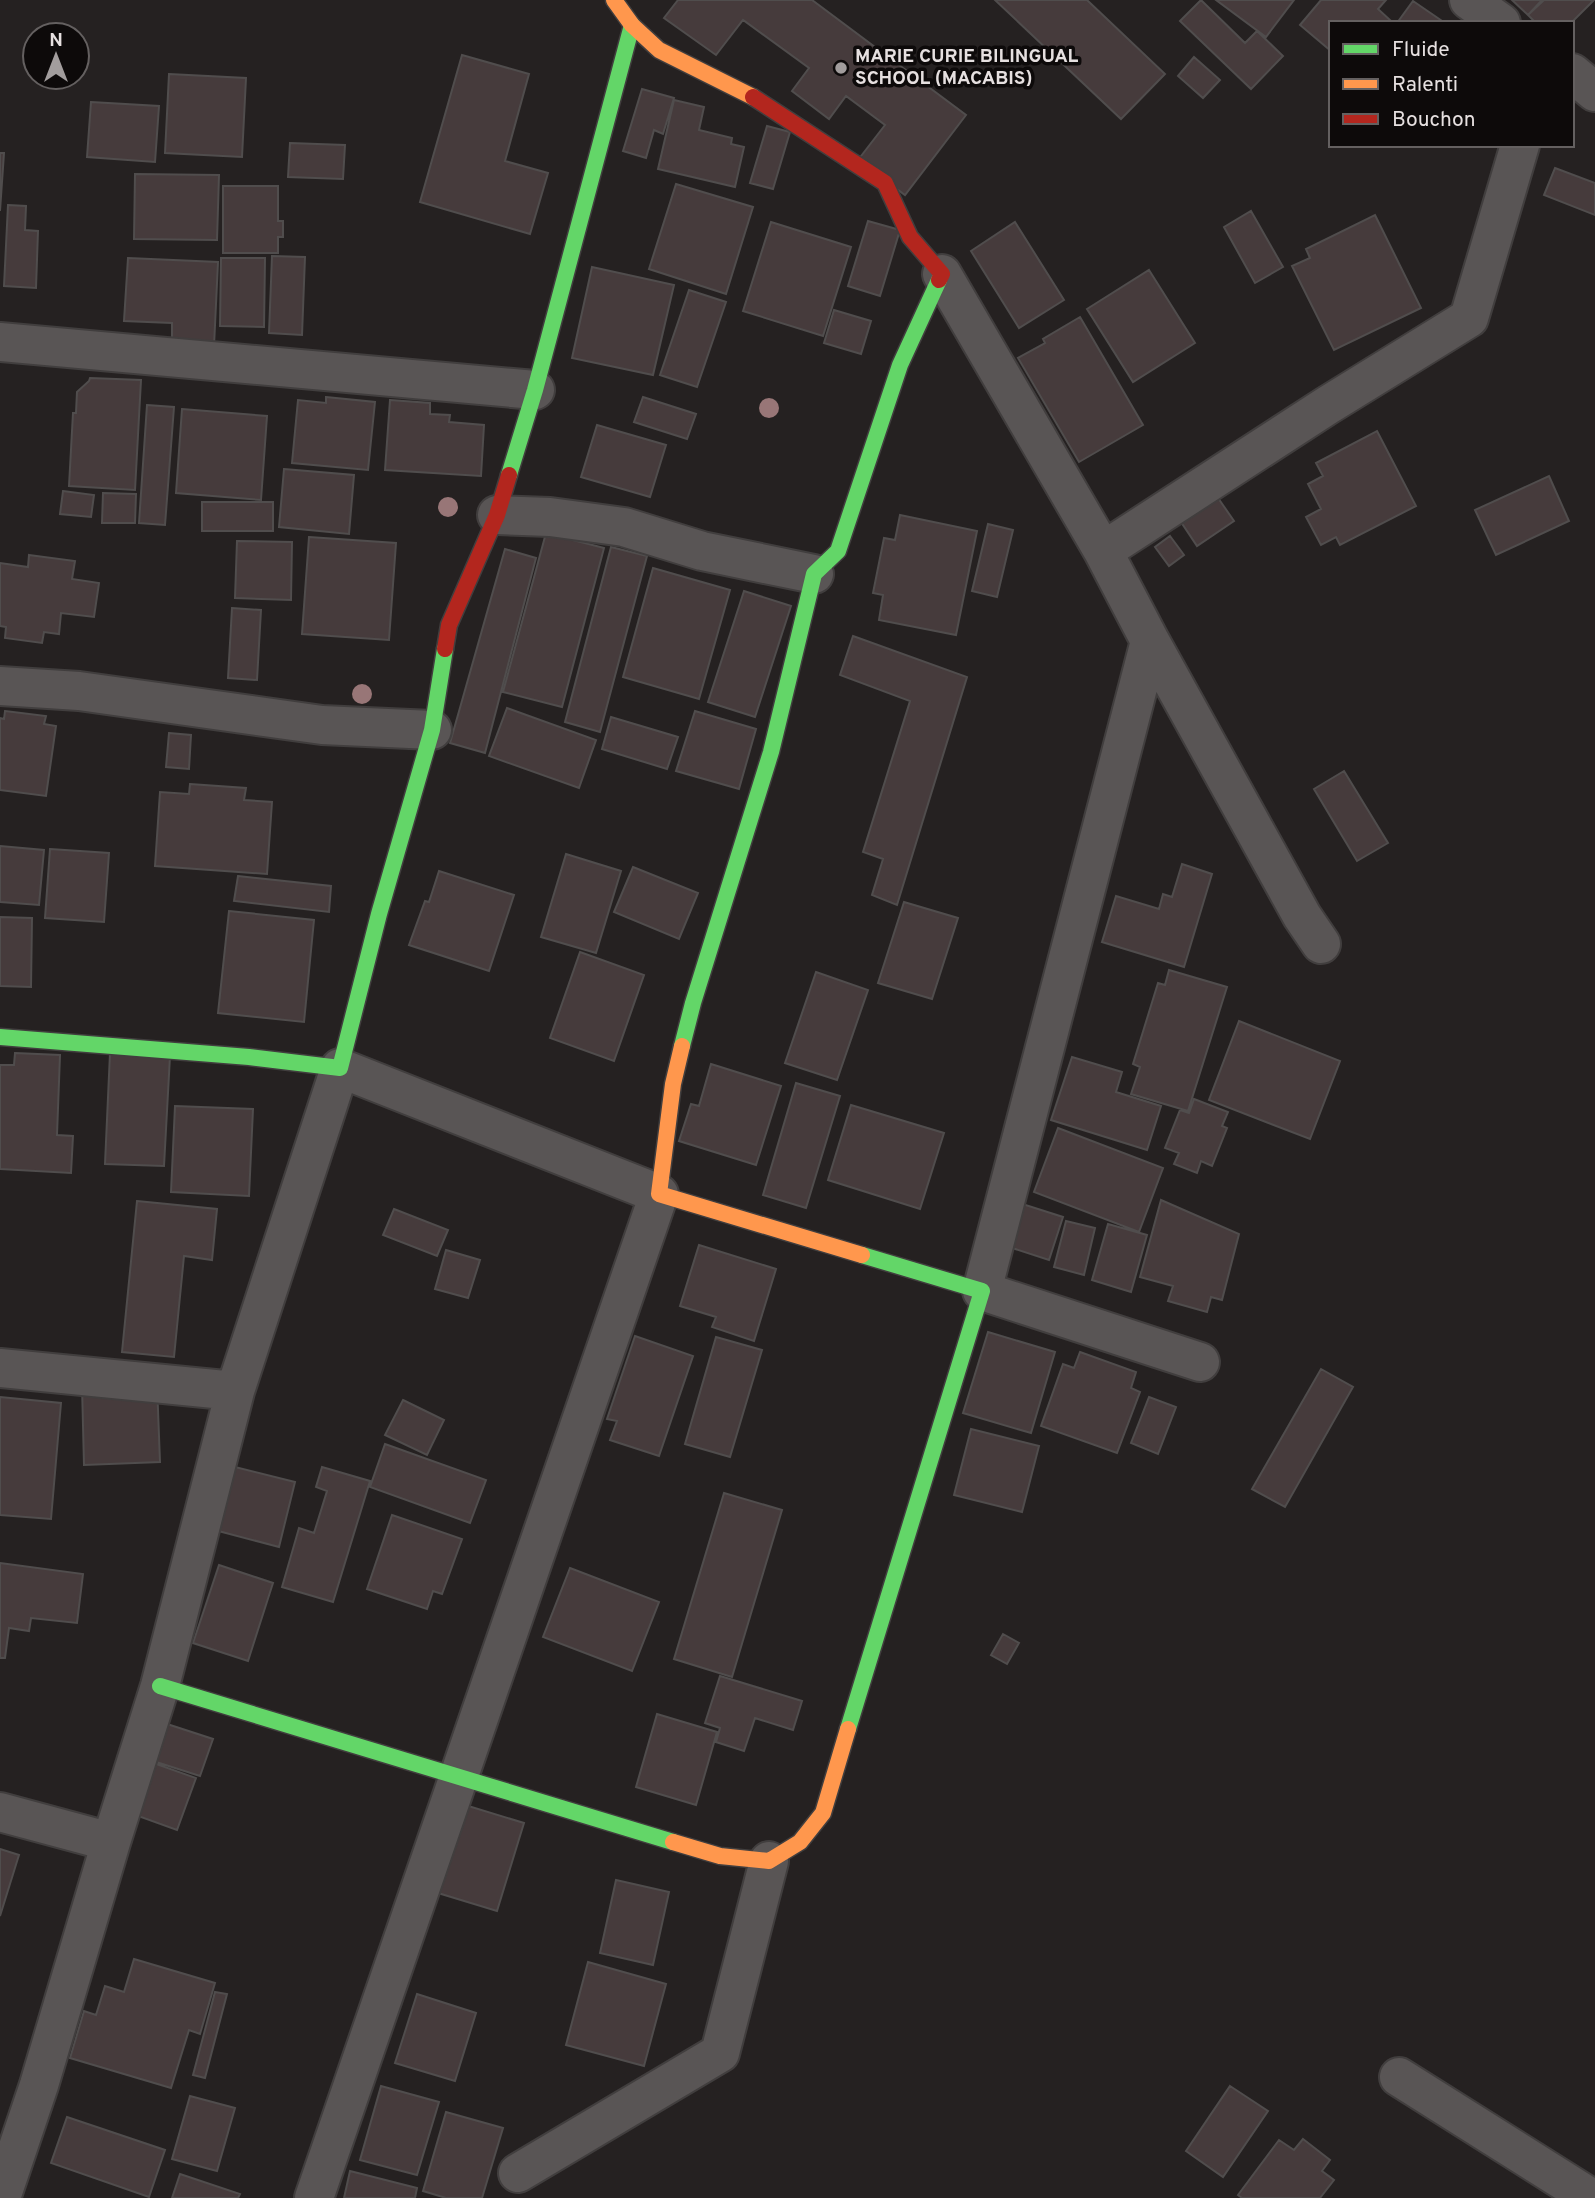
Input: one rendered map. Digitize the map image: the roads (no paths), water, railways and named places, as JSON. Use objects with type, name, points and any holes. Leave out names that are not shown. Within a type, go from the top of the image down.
[{"type":"street","points":[[614,0],[632,25],[659,50],[763,102],[885,183],[910,237],[942,274],[1103,551],[1150,642],[1302,916],[1321,944]]},
{"type":"street","points":[[1469,0],[1498,21]]},
{"type":"street","points":[[1,2198],[39,2085],[160,1686],[235,1391],[340,1068],[379,914],[432,730],[449,625],[497,515],[535,390],[632,25]]},
{"type":"street","points":[[1574,75],[1595,92]]},
{"type":"street","points":[[1103,551],[1328,405],[1469,318],[1519,147]]},
{"type":"street","points":[[314,2198],[659,1194],[673,1084],[693,1003],[771,752],[814,574],[838,551],[901,365],[942,274]]},
{"type":"street","points":[[0,342],[535,390]]},
{"type":"street","points":[[497,515],[550,517],[624,527],[702,551],[814,574]]},
{"type":"street","points":[[160,1686],[720,1856],[769,1861],[800,1842],[823,1813],[982,1291],[1150,642]]},
{"type":"street","points":[[0,686],[79,691],[322,725],[432,730]]},
{"type":"street","points":[[0,1037],[249,1057],[340,1068],[659,1194],[982,1291],[1200,1362]]},
{"type":"street","points":[[0,1368],[235,1391]]},
{"type":"street","points":[[0,1812],[111,1842]]},
{"type":"street","points":[[518,2173],[720,2053],[769,1861]]},
{"type":"street","points":[[1399,2077],[1591,2198]]},
{"type":"place","name":"MARIE CURIE BILINGUAL SCHOOL (MACABIS)","points":[[841,68]]}]
